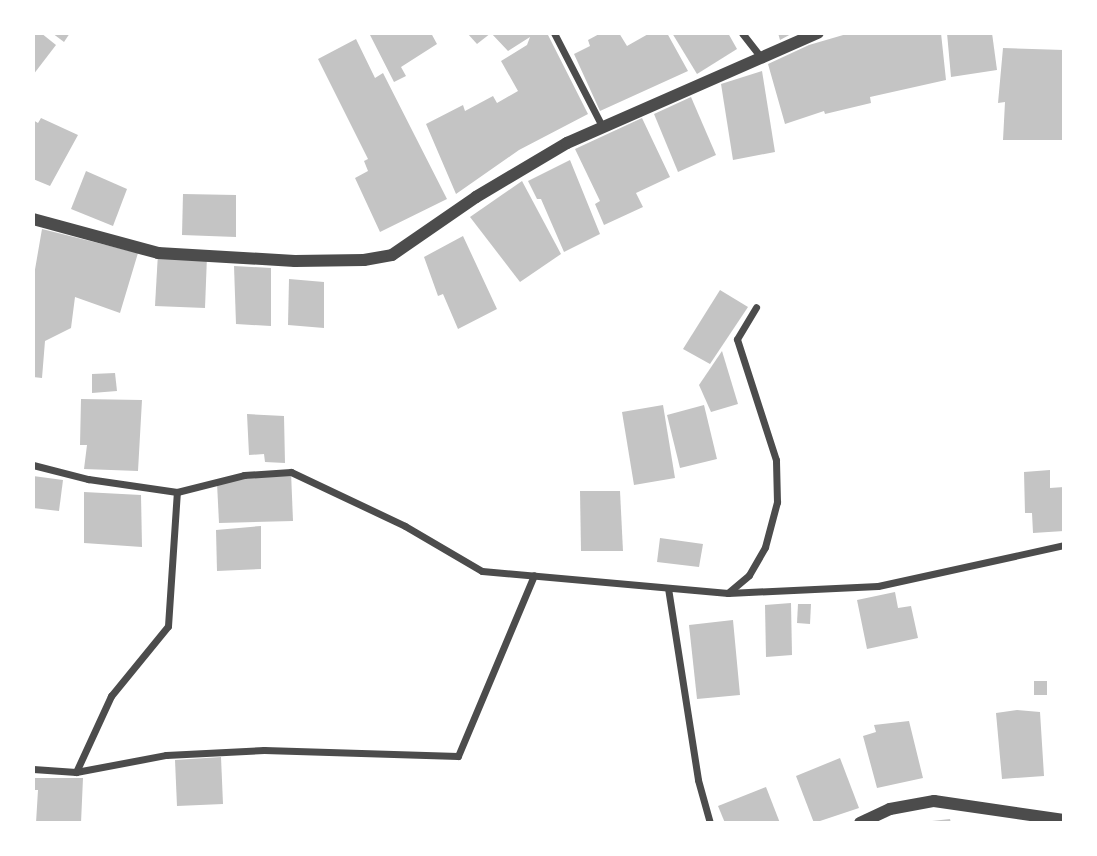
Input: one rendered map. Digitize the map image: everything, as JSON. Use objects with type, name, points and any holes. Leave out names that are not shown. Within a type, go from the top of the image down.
[{"type":"street","points":[[554,33],[603,128]]},
{"type":"street","points":[[742,33],[763,59]]},
{"type":"street","points":[[33,219],[158,253],[364,260],[392,255],[417,242],[477,197],[567,143],[818,33]]},
{"type":"street","points":[[728,593],[749,575],[765,547],[777,502],[776,460],[737,339],[756,307]]},
{"type":"street","points":[[33,464],[88,479],[177,492],[244,475],[291,472],[405,526],[482,571],[728,593],[878,586],[1064,545]]},
{"type":"street","points":[[76,772],[111,696],[168,626],[177,492]]},
{"type":"street","points":[[33,769],[76,772],[166,755],[250,751],[458,756],[534,575]]},
{"type":"street","points":[[668,587],[698,780],[710,823]]},
{"type":"street","points":[[860,823],[890,809],[934,801],[1064,820]]},
{"type":"building","points":[[33,33],[41,33],[56,45],[33,75]]},
{"type":"building","points":[[52,33],[70,33],[64,42]]},
{"type":"building","points":[[369,33],[431,33],[437,44],[401,67],[406,76],[394,82]]},
{"type":"building","points":[[467,33],[491,33],[477,44]]},
{"type":"building","points":[[491,33],[548,35],[588,114],[519,150],[456,194],[426,124],[463,105],[465,111],[493,96],[497,103],[518,91],[501,61],[527,45],[530,37],[508,51]]},
{"type":"building","points":[[601,33],[619,33],[627,46],[650,33],[667,33],[688,71],[600,111],[574,54],[590,46],[588,40]]},
{"type":"building","points":[[672,33],[728,33],[737,49],[697,74]]},
{"type":"building","points":[[778,33],[793,33],[780,40]]},
{"type":"building","points":[[850,33],[941,33],[946,80],[870,97],[871,103],[825,114],[824,111],[785,124],[768,64],[809,45]]},
{"type":"building","points":[[947,33],[992,33],[997,70],[951,77]]},
{"type":"building","points":[[356,39],[375,78],[383,73],[447,199],[380,232],[355,178],[368,171],[364,161],[368,159],[318,59]]},
{"type":"building","points":[[1003,48],[1064,50],[1064,140],[1003,140],[1005,102],[998,103]]},
{"type":"building","points":[[762,71],[775,152],[733,160],[721,84]]},
{"type":"building","points":[[691,97],[716,155],[678,172],[654,114]]},
{"type":"building","points":[[41,118],[78,135],[50,186],[33,179],[33,120],[38,123]]},
{"type":"building","points":[[642,118],[670,177],[636,193],[643,207],[604,225],[595,204],[600,201],[575,149]]},
{"type":"building","points":[[570,160],[600,234],[564,252],[541,199],[537,199],[528,181]]},
{"type":"building","points":[[86,171],[127,189],[113,226],[71,209]]},
{"type":"building","points":[[522,181],[561,254],[520,282],[470,217]]},
{"type":"building","points":[[183,194],[236,195],[236,237],[182,235]]},
{"type":"building","points":[[42,229],[138,253],[120,313],[75,297],[71,328],[45,341],[42,378],[33,377],[33,281]]},
{"type":"building","points":[[463,236],[497,309],[458,329],[443,294],[438,296],[424,257]]},
{"type":"building","points":[[158,253],[207,256],[205,308],[155,306]]},
{"type":"building","points":[[234,266],[271,268],[271,326],[236,324]]},
{"type":"building","points":[[289,279],[324,282],[324,328],[288,325]]},
{"type":"building","points":[[720,290],[748,307],[710,364],[683,349]]},
{"type":"building","points":[[722,351],[738,404],[711,412],[699,385]]},
{"type":"building","points":[[115,373],[117,391],[92,393],[92,374]]},
{"type":"building","points":[[81,399],[142,400],[138,471],[84,469],[87,445],[80,445]]},
{"type":"building","points":[[663,405],[675,478],[634,485],[622,412]]},
{"type":"building","points":[[704,405],[717,459],[680,468],[667,415]]},
{"type":"building","points":[[247,414],[284,416],[285,463],[265,462],[264,454],[249,455]]},
{"type":"building","points":[[1050,470],[1050,488],[1064,487],[1064,531],[1033,533],[1032,513],[1025,513],[1024,472]]},
{"type":"building","points":[[291,472],[293,521],[219,523],[217,483]]},
{"type":"building","points":[[33,476],[63,480],[59,511],[33,508]]},
{"type":"building","points":[[580,491],[620,491],[623,551],[581,551]]},
{"type":"building","points":[[84,492],[141,495],[142,547],[84,543]]},
{"type":"building","points":[[261,526],[261,569],[217,571],[216,530]]},
{"type":"building","points":[[660,538],[703,544],[699,567],[657,562]]},
{"type":"building","points":[[895,592],[898,608],[911,606],[918,638],[867,649],[857,600]]},
{"type":"building","points":[[791,603],[792,655],[766,657],[765,605]]},
{"type":"building","points":[[798,604],[811,604],[810,624],[797,623]]},
{"type":"building","points":[[733,620],[740,695],[697,699],[689,625]]},
{"type":"building","points":[[1034,681],[1047,681],[1047,695],[1034,695]]},
{"type":"building","points":[[1017,710],[1040,712],[1044,776],[1002,779],[996,713]]},
{"type":"building","points":[[909,721],[923,778],[877,788],[863,736],[876,732],[874,725]]},
{"type":"building","points":[[221,757],[223,804],[177,806],[175,760]]},
{"type":"building","points":[[840,758],[859,808],[814,823],[796,776]]},
{"type":"building","points":[[33,778],[83,778],[81,823],[36,823],[38,790],[33,790]]},
{"type":"building","points":[[766,787],[780,823],[725,823],[718,806]]},
{"type":"building","points":[[950,819],[951,823],[932,823],[932,821]]}]
